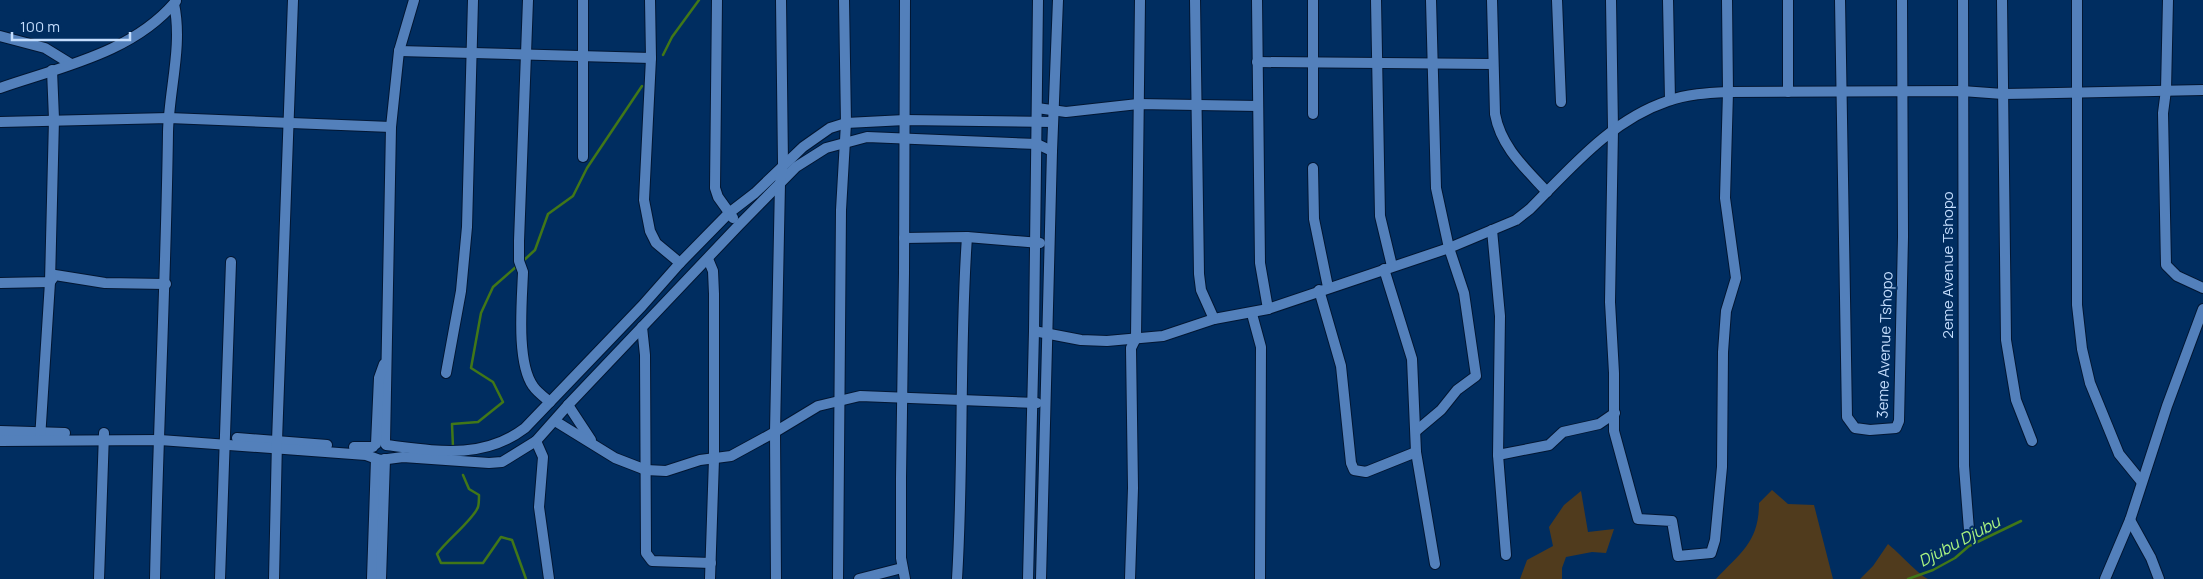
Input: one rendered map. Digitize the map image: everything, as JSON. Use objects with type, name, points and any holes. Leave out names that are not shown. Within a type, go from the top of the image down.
[{"type":"street","points":[[274,579],[276,444],[293,0]]},
{"type":"street","points":[[372,579],[387,356],[391,127],[399,51],[414,0]]},
{"type":"street","points":[[446,373],[461,291],[467,227],[473,0]]},
{"type":"street","points":[[528,0],[520,263],[522,348],[527,373],[533,386],[550,402]]},
{"type":"street","points":[[583,0],[583,157]]},
{"type":"street","points":[[650,0],[650,58],[644,200],[646,214],[656,243],[680,263]]},
{"type":"street","points":[[717,0],[715,188],[718,197],[739,224]]},
{"type":"street","points":[[776,579],[775,432],[780,183],[783,164],[781,0]]},
{"type":"street","points":[[838,579],[841,210],[846,123],[844,0]]},
{"type":"street","points":[[905,0],[902,397],[902,568],[905,579]]},
{"type":"street","points":[[1028,579],[1034,332],[1038,0]]},
{"type":"street","points":[[1041,579],[1049,332],[1052,151],[1058,0]]},
{"type":"street","points":[[1130,579],[1133,488],[1131,348],[1136,338],[1140,0]]},
{"type":"street","points":[[1195,0],[1199,274],[1201,290],[1214,319]]},
{"type":"street","points":[[1257,0],[1260,263],[1268,309]]},
{"type":"street","points":[[1313,0],[1313,114]]},
{"type":"street","points":[[1376,0],[1380,216],[1388,267],[1412,358],[1416,452],[1434,564]]},
{"type":"street","points":[[1416,432],[1441,410],[1457,390],[1476,376],[1464,293],[1449,248],[1436,188],[1431,0]]},
{"type":"street","points":[[1492,0],[1497,128],[1510,151],[1547,192]]},
{"type":"street","points":[[1557,0],[1561,102]]},
{"type":"street","points":[[1611,0],[1613,129],[1610,302],[1615,413],[1614,432],[1638,518],[1672,521],[1678,556],[1711,553],[1715,540],[1722,467],[1722,352],[1726,311],[1736,278],[1725,198],[1728,92],[1726,0]]},
{"type":"street","points":[[1668,0],[1670,100]]},
{"type":"street","points":[[1788,0],[1788,92]]},
{"type":"street","name":"3eme Avenue Tshopo","points":[[1840,0],[1847,417],[1854,428],[1870,430],[1896,428],[1899,421],[1904,92],[1902,0]]},
{"type":"street","name":"2eme Avenue Tshopo","points":[[1963,0],[1964,466],[1968,530]]},
{"type":"street","points":[[2002,0],[2006,340],[2016,400],[2032,441]]},
{"type":"street","points":[[2078,0],[2077,305],[2082,349],[2090,382],[2119,454],[2142,482]]},
{"type":"street","points":[[2168,0],[2166,90],[2163,113],[2166,265],[2177,276],[2203,288]]},
{"type":"street","points":[[0,88],[114,48],[142,32],[175,2]]},
{"type":"street","points":[[154,579],[166,284],[169,118],[177,42],[175,2]]},
{"type":"street","points":[[0,36],[45,48],[71,64]]},
{"type":"street","points":[[399,51],[527,54],[583,58],[650,58]]},
{"type":"street","points":[[1257,62],[1493,64]]},
{"type":"street","points":[[40,436],[50,282],[54,119],[52,70]]},
{"type":"street","points":[[1034,332],[1049,332],[1081,340],[1107,341],[1163,336],[1214,319],[1252,314],[1449,248],[1516,220],[1613,129],[1644,110],[1670,100],[1728,92],[1962,91],[2003,94],[2203,90]]},
{"type":"street","points":[[1037,108],[1066,112],[1138,104],[1258,106]]},
{"type":"street","points":[[0,122],[54,119],[169,118],[391,127]]},
{"type":"street","points":[[380,451],[472,451],[494,446],[525,428],[729,213],[755,193],[783,164],[830,128],[846,123],[905,120],[1053,122]]},
{"type":"street","points":[[0,431],[40,436],[223,440],[502,462],[536,442],[568,405],[708,259],[739,224],[796,167],[814,154],[845,142],[867,137],[1037,144],[1052,151]]},
{"type":"street","points":[[1313,168],[1314,218],[1323,289],[1341,366],[1351,463],[1354,470],[1366,472],[1416,452]]},
{"type":"street","points":[[1492,230],[1500,316],[1498,455],[1506,555]]},
{"type":"street","points":[[904,238],[967,237],[1051,244]]},
{"type":"street","points":[[957,579],[961,508],[962,317],[967,237]]},
{"type":"street","points":[[708,259],[713,271],[714,294],[714,459],[710,579]]},
{"type":"street","points":[[220,579],[223,440],[231,262]]},
{"type":"street","points":[[50,282],[55,275],[105,283],[166,284]]},
{"type":"street","points":[[0,283],[50,282]]},
{"type":"street","points":[[2105,579],[2130,520],[2203,309]]},
{"type":"street","points":[[1252,314],[1261,346],[1260,579]]},
{"type":"street","points":[[642,327],[645,355],[646,553],[652,561],[710,562]]},
{"type":"street","points":[[555,421],[615,458],[646,470],[666,471],[700,460],[731,456],[818,406],[860,396],[1046,404]]},
{"type":"street","points":[[568,405],[593,443]]},
{"type":"street","points":[[1498,455],[1549,445],[1563,432],[1599,424],[1615,413]]},
{"type":"street","points":[[0,441],[40,436]]},
{"type":"street","points":[[99,579],[104,436]]},
{"type":"street","points":[[536,442],[543,457],[539,507],[549,579]]},
{"type":"street","points":[[380,451],[381,579]]},
{"type":"street","points":[[2130,520],[2151,558],[2159,579]]},
{"type":"street","points":[[859,579],[902,568]]},
{"type":"shaded area","points":[[1772,490],[1788,504],[1814,505],[1833,579],[1716,579],[1747,546],[1756,528],[1759,503]]},
{"type":"shaded area","points":[[1581,491],[1588,532],[1614,529],[1606,553],[1592,552],[1566,557],[1562,568],[1562,579],[1520,579],[1527,560],[1553,546],[1549,527],[1564,505]]},
{"type":"shaded area","points":[[1888,544],[1928,579],[1860,579],[1873,566]]},
{"type":"waterway","points":[[663,55],[672,37],[699,0]]},
{"type":"waterway","points":[[523,261],[535,250],[548,214],[573,196],[587,168],[642,86]]},
{"type":"waterway","points":[[453,447],[452,424],[478,422],[503,402],[493,382],[471,368],[481,313],[493,287],[517,266]]},
{"type":"waterway","points":[[463,475],[469,489],[479,495],[478,506],[471,518],[437,554],[441,563],[483,563],[501,537],[512,540],[526,579]]},
{"type":"waterway","name":"Djubu Djubu","points":[[1908,579],[1933,570],[1955,558],[1969,546],[2021,521]]}]
